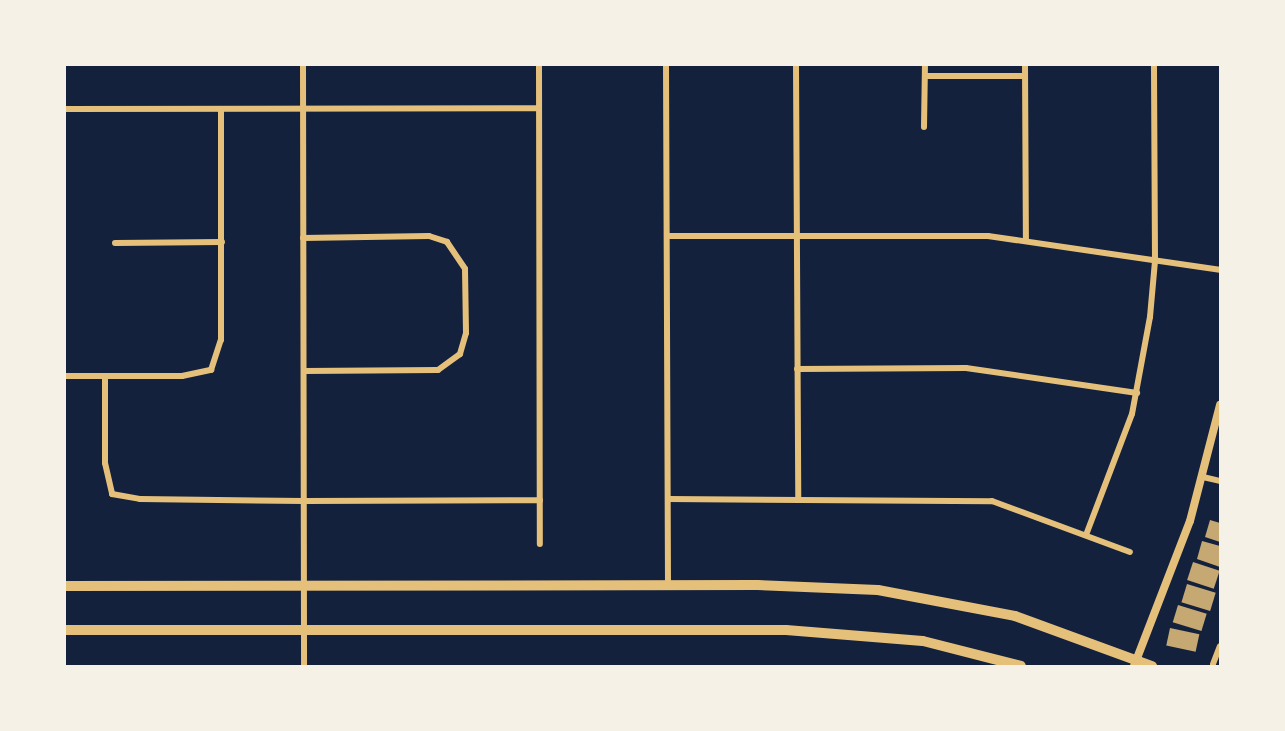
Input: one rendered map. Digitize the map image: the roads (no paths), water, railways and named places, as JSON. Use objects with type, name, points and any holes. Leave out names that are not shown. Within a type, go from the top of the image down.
[{"type":"main road","points":[[65,586],[668,586],[878,590],[947,600],[1015,616],[1136,663],[1152,666]]},
{"type":"main road","points":[[65,630],[850,633],[923,641],[1021,666]]},
{"type":"street","points":[[303,65],[304,666]]},
{"type":"street","points":[[539,65],[540,544]]},
{"type":"street","points":[[666,65],[668,586]]},
{"type":"street","points":[[796,65],[797,499]]},
{"type":"street","points":[[924,127],[925,65]]},
{"type":"street","points":[[1025,65],[1026,240]]},
{"type":"street","points":[[1086,536],[1137,393],[1155,261],[1154,65]]},
{"type":"street","points":[[925,76],[1025,76]]},
{"type":"street","points":[[65,109],[539,108]]},
{"type":"street","points":[[65,376],[182,376],[211,370],[222,340],[221,109]]},
{"type":"street","points":[[667,236],[967,236],[1026,240],[1220,270]]},
{"type":"street","points":[[303,237],[438,238],[462,259],[465,304],[464,344],[445,367],[429,371],[304,371]]},
{"type":"street","points":[[115,243],[222,242]]},
{"type":"street","points":[[797,369],[966,369],[1137,393]]},
{"type":"street","points":[[105,376],[105,463],[112,495],[140,499],[304,501],[540,500]]},
{"type":"street","points":[[1136,663],[1203,477],[1220,405]]},
{"type":"street","points":[[1203,477],[1220,481]]},
{"type":"street","points":[[668,499],[992,501],[1130,552]]},
{"type":"street","points":[[1213,664],[1220,646]]}]
